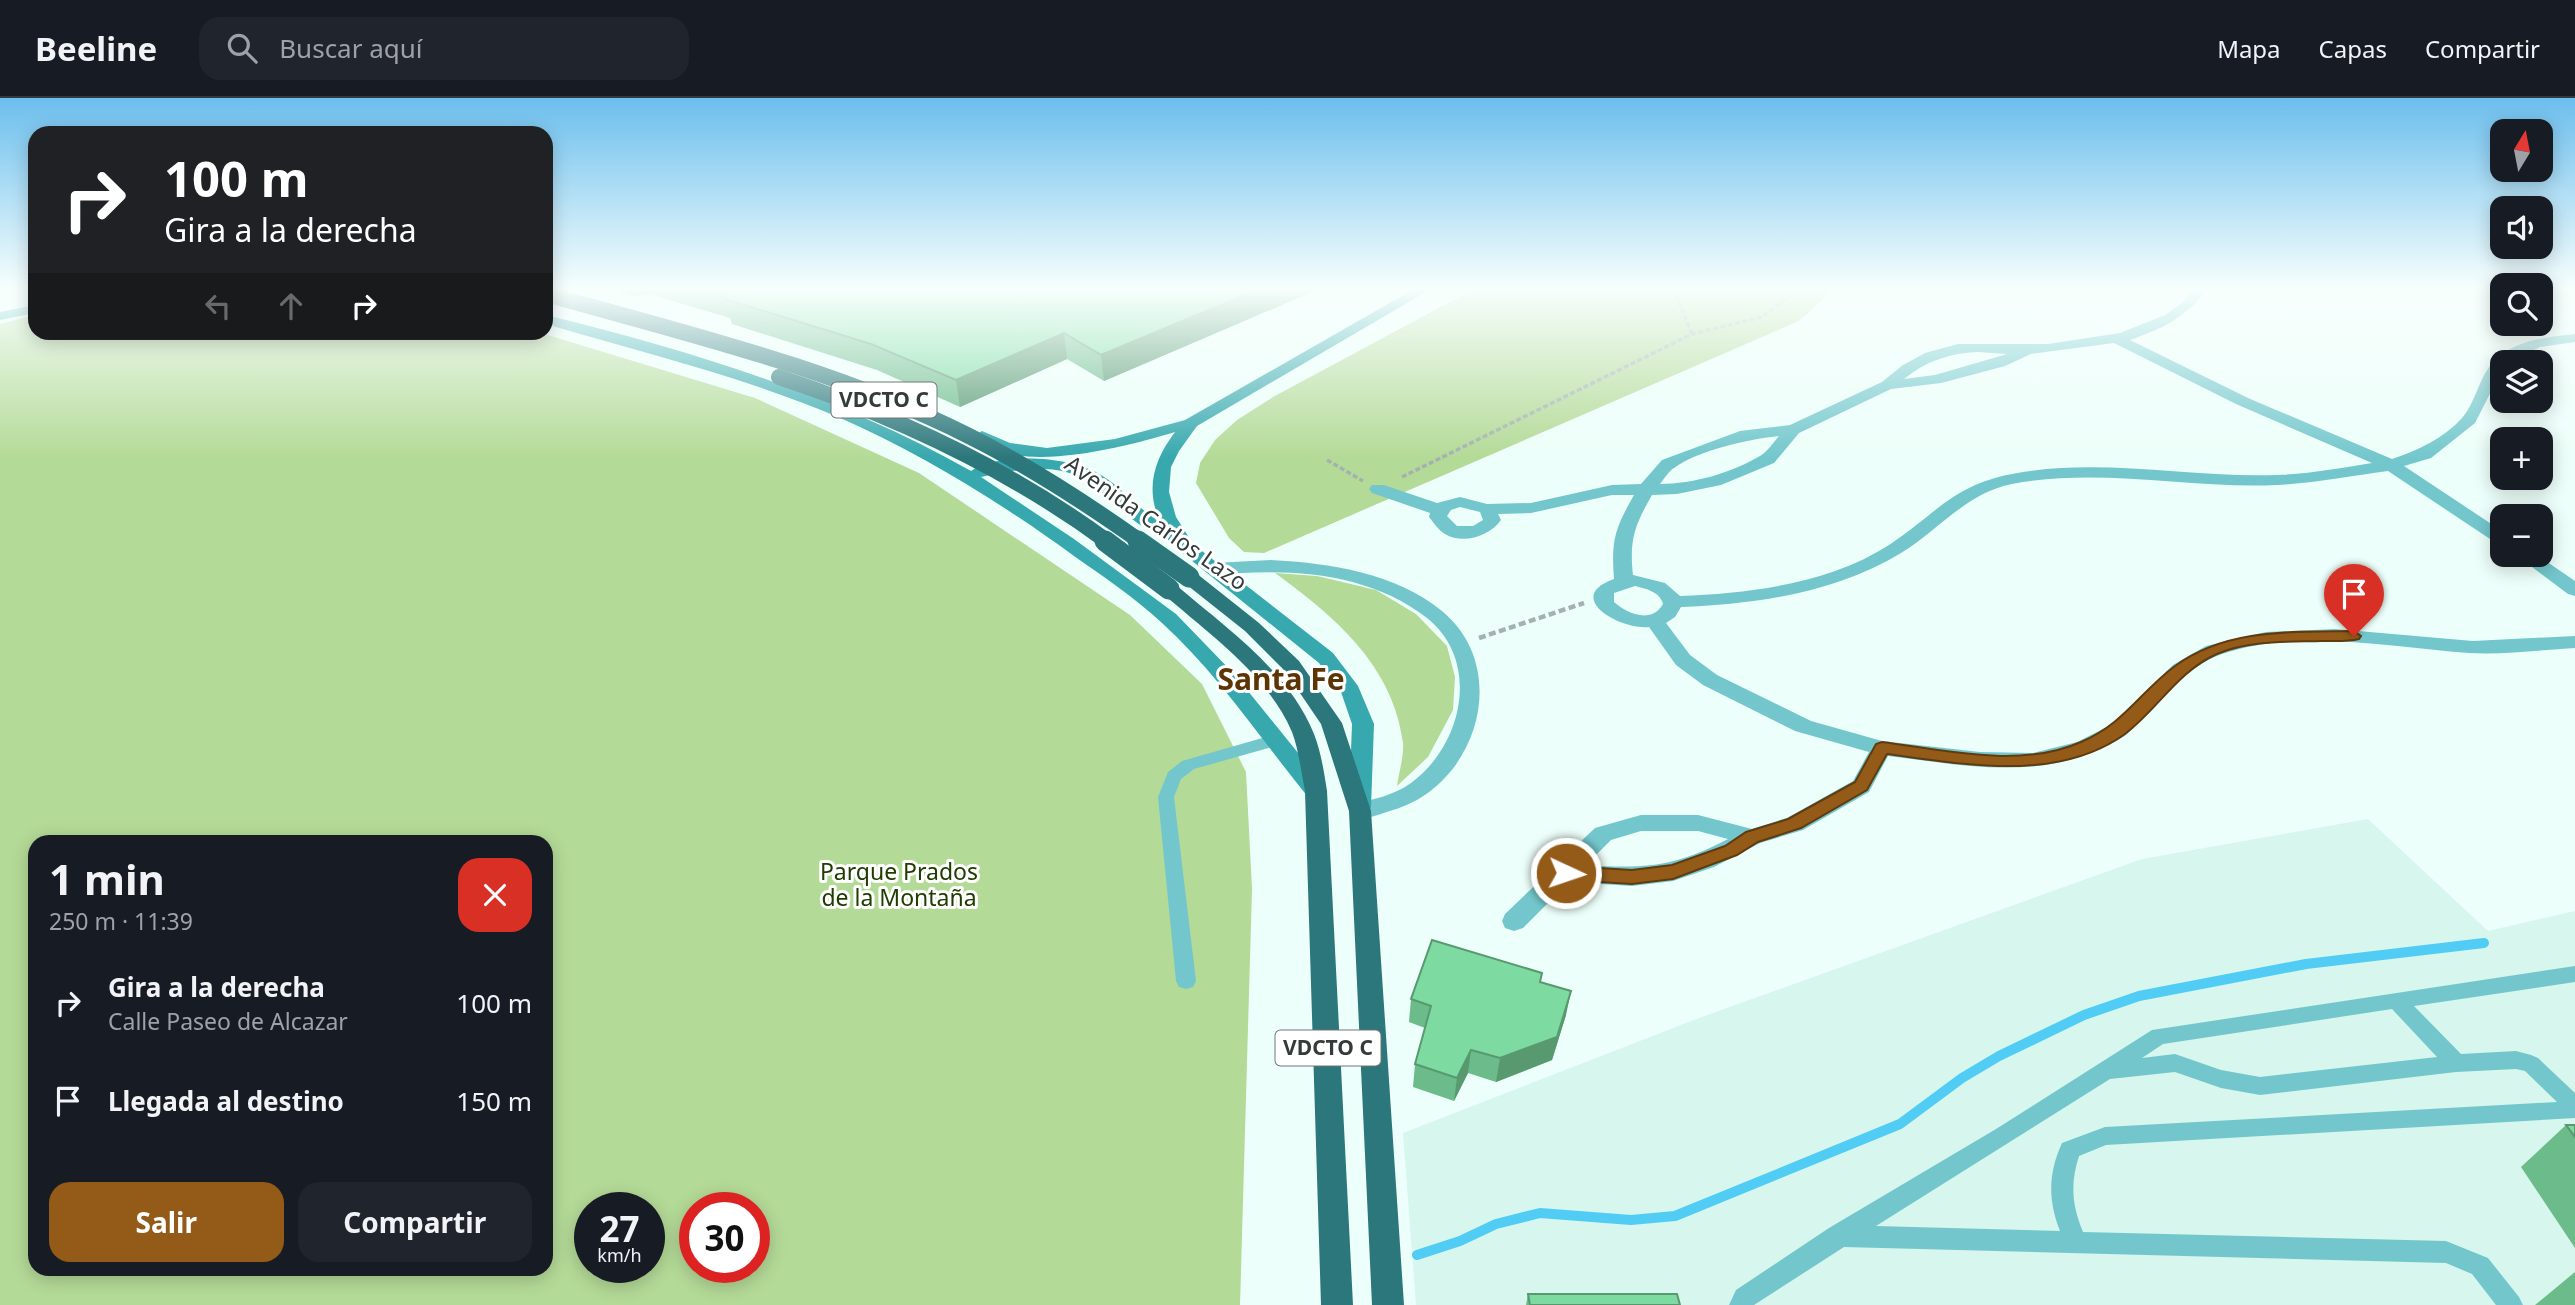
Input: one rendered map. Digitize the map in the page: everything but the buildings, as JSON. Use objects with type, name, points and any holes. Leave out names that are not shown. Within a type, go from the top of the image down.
[{"type":"highway","name":"Avenida Carlos Lazo","points":[[673,345],[801,384],[901,424],[946,445],[1057,508],[1169,589],[1254,664],[1278,691],[1301,729],[1310,755],[1316,791],[1330,1091],[1336,1305]]},
{"type":"highway","name":"Avenida Carlos Lazo","points":[[721,345],[821,376],[918,413],[968,436],[1077,496],[1189,577],[1252,627],[1292,666],[1331,723],[1360,811],[1388,1305]]},
{"type":"main road","points":[[632,345],[729,374],[814,403],[881,430],[968,475],[1020,508],[1169,618],[1255,711],[1273,741],[1316,791]]},
{"type":"main road","name":"Avenida Carlos Lazo","points":[[737,345],[829,371],[1006,447],[1047,453],[1116,444],[1191,423]]},
{"type":"main road","points":[[1191,423],[1326,345]]},
{"type":"main road","points":[[729,374],[829,371]]},
{"type":"main road","name":"Avenida Carlos Lazo","points":[[1191,423],[1166,458],[1161,481],[1163,506],[1174,533],[1214,569],[1326,658],[1350,691],[1363,724],[1360,811]]},
{"type":"main road","points":[[968,475],[1023,463],[1073,470],[1106,486],[1146,524],[1174,533]]},
{"type":"street","points":[[1624,581],[1621,550],[1625,527],[1646,489],[1668,464],[1707,447],[1746,435],[1793,430],[1888,385],[1920,359],[1949,350],[1982,346],[2028,350],[2066,345]]},
{"type":"street","points":[[2130,345],[2242,401],[2391,465],[2490,531]]},
{"type":"street","points":[[1674,602],[1740,599],[1811,584],[1858,568],[1895,549],[1967,494],[2013,479],[2087,471],[2276,480],[2391,465],[2425,454],[2469,420],[2492,372],[2507,357],[2532,345]]},
{"type":"street","points":[[1888,385],[1936,380],[2000,363],[2028,350]]},
{"type":"street","points":[[1378,489],[1440,510],[1460,502],[1487,509],[1531,508],[1612,490],[1677,489],[1715,481],[1768,459],[1793,430]]},
{"type":"street","points":[[1440,510],[1438,517],[1444,526],[1471,532],[1489,525],[1492,515],[1487,509]]},
{"type":"street","points":[[1214,569],[1261,565],[1298,566],[1368,580],[1400,593],[1436,615],[1461,643],[1472,691],[1460,740],[1444,766],[1402,799],[1360,811]]},
{"type":"street","points":[[2542,567],[2575,590]]},
{"type":"street","points":[[1624,581],[1650,583],[1670,594],[1674,602],[1673,611],[1654,621],[1626,619],[1613,613],[1605,605],[1603,597],[1605,589],[1624,581]]},
{"type":"street","points":[[1654,621],[1683,660],[1719,685],[1803,726],[1882,748],[1980,760],[2020,761],[2034,761],[2084,748],[2119,730],[2179,670],[2213,650],[2266,638],[2335,635],[2473,648],[2575,642]]},
{"type":"street","points":[[1566,873],[1632,877],[1673,872],[1731,850],[1752,837],[1795,824],[1861,786],[1882,748]]},
{"type":"street","points":[[1514,921],[1603,834],[1641,824],[1698,823],[1752,837]]},
{"type":"lane","points":[[1186,981],[1166,797],[1174,776],[1188,765],[1273,741]]},
{"type":"lane","points":[[1741,1305],[1744,1298],[1837,1236],[2108,1071],[2159,1036],[2575,974]]},
{"type":"lane","points":[[2397,1000],[2456,1063]]},
{"type":"lane","points":[[2076,1242],[2062,1207],[2060,1179],[2070,1150],[2105,1136],[2569,1111],[2572,1108],[2571,1103],[2531,1064],[2516,1060],[2456,1063],[2260,1086],[2221,1079],[2175,1063],[2108,1071]]},
{"type":"lane","points":[[1837,1236],[2446,1252],[2480,1266],[2511,1305]]},
{"type":"path","points":[[1327,460],[1378,489],[1669,345]]},
{"type":"path","points":[[1461,643],[1603,597]]},
{"type":"shaded area","points":[[2368,819],[2488,931],[2575,911],[2575,1305],[1416,1305],[1403,1133],[1699,1018],[2142,859]]},
{"type":"green space","name":"Parque Prados de la Montaña","points":[[0,345],[582,345],[755,398],[919,473],[1130,615],[1202,684],[1246,772],[1252,889],[1240,1305],[0,1305]]},
{"type":"green space","points":[[1369,345],[1743,345],[1264,553],[1244,552],[1229,538],[1196,483],[1200,463],[1215,440],[1237,420],[1273,397]]},
{"type":"green space","points":[[1275,573],[1317,576],[1376,590],[1416,614],[1447,646],[1455,677],[1453,710],[1428,757],[1397,786],[1403,743],[1397,715],[1374,666],[1339,625]]},
{"type":"waterway","points":[[1417,1255],[1460,1241],[1496,1224],[1540,1213],[1631,1220],[1675,1216],[1900,1124],[1962,1078],[1999,1056],[2084,1015],[2139,996],[2306,964],[2484,943]]},
{"type":"district","name":"Santa Fe","points":[[1281,680]]},
{"type":"route","points":[[1566,873],[1632,877],[1673,872],[1731,850],[1752,837],[1795,824],[1861,786],[1882,748],[1980,760],[2034,761],[2084,748],[2119,730],[2179,670],[2213,650],[2266,638],[2354,636]]}]
